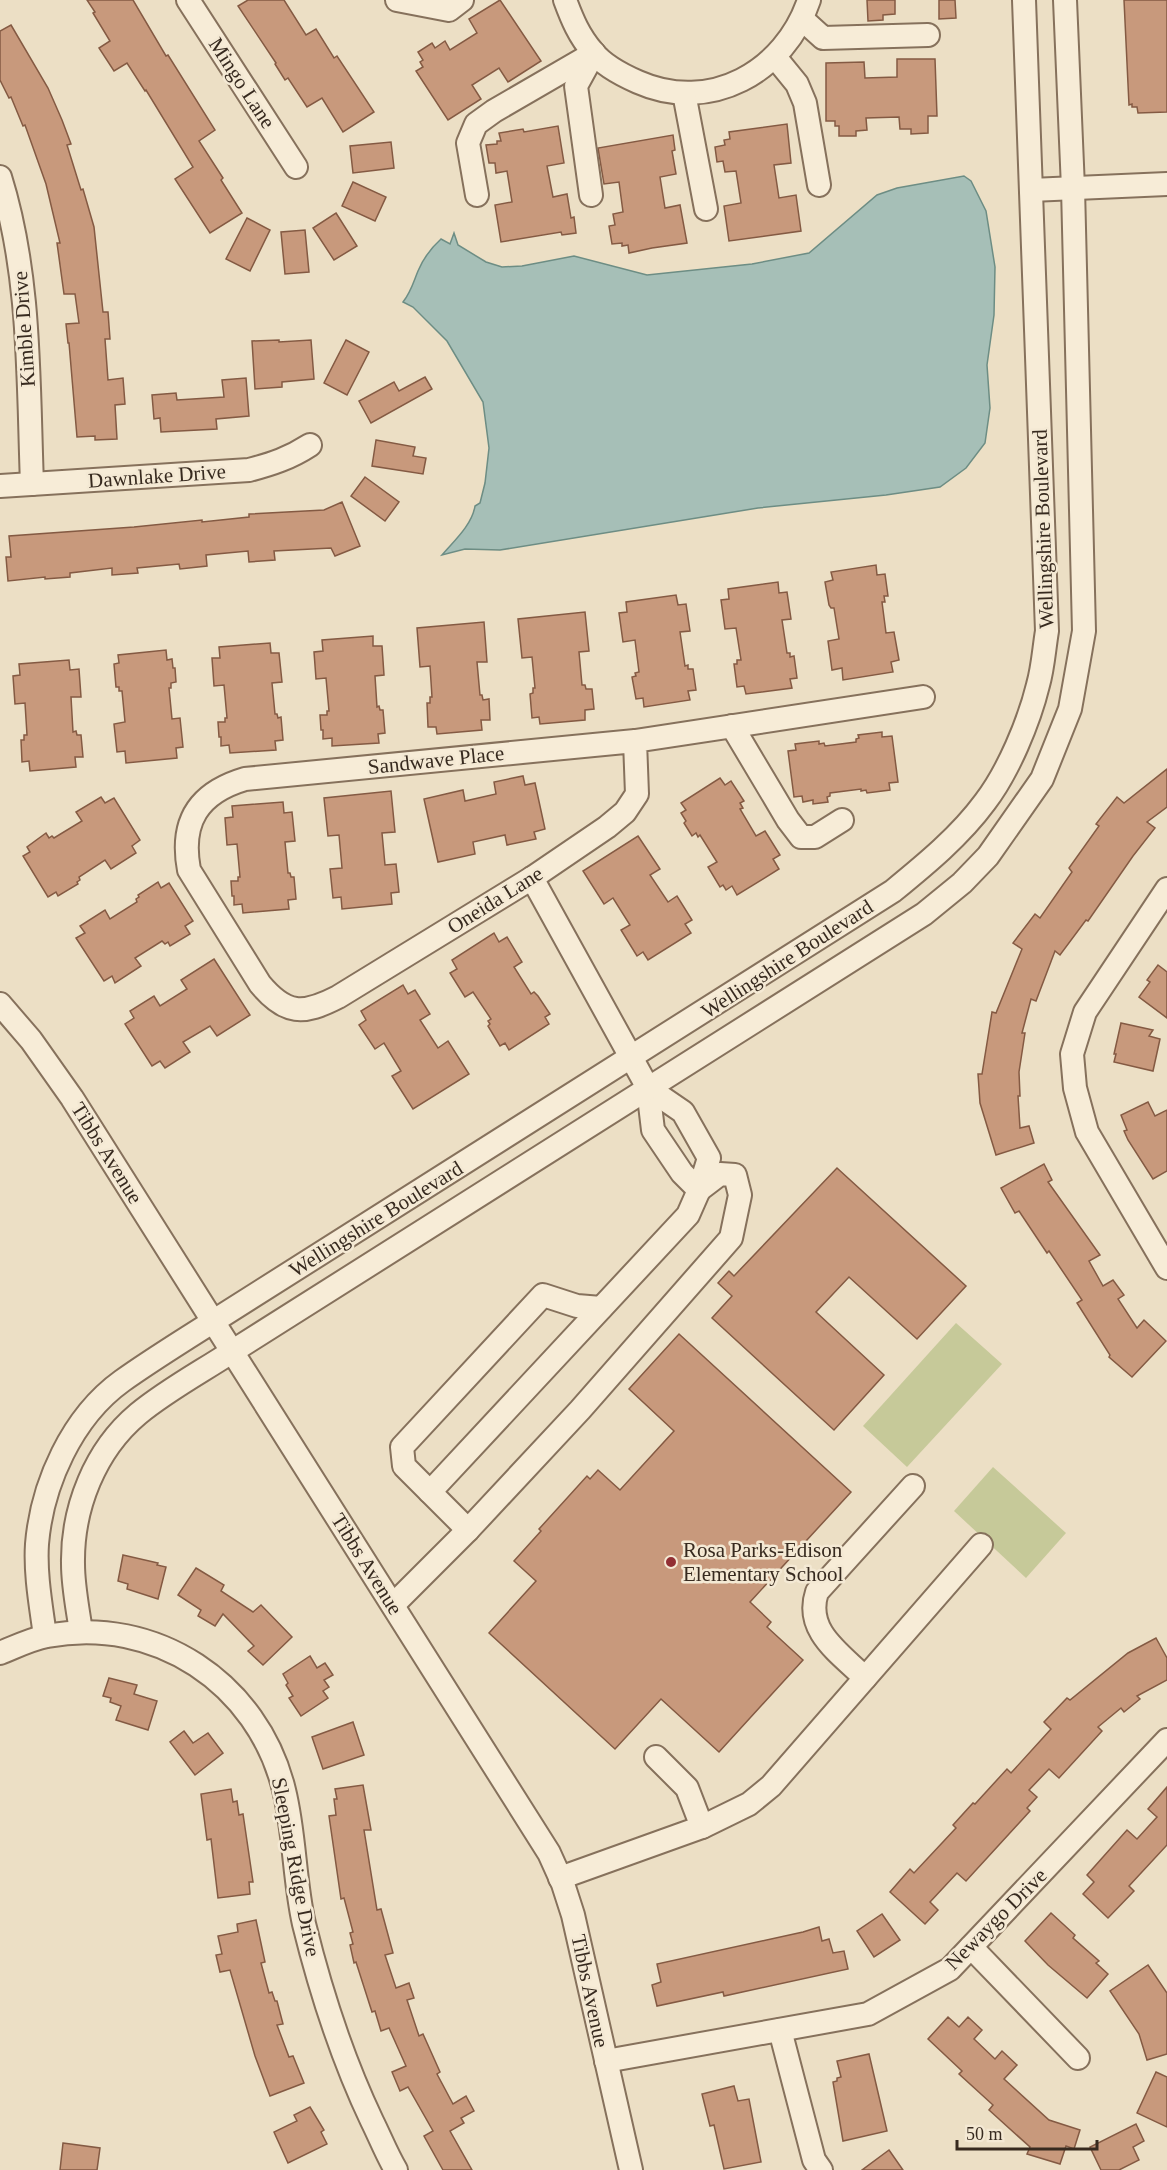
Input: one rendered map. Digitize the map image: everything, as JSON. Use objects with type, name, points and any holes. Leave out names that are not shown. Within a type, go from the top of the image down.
[{"type":"street","name":"Mingo Lane","points":[[188,0],[296,167]]},
{"type":"street","points":[[397,0],[449,10],[462,0]]},
{"type":"street","points":[[565,0],[573,25],[594,53],[620,74],[650,88],[684,93],[717,89],[748,77],[776,57],[791,39],[806,10]]},
{"type":"street","name":"Wellingshire Boulevard","points":[[45,1636],[37,1573],[37,1544],[44,1502],[69,1441],[93,1408],[121,1381],[893,891],[924,865],[971,818],[985,802],[1009,764],[1038,685],[1047,631],[1024,0]]},
{"type":"street","name":"Wellingshire Boulevard","points":[[81,1632],[73,1573],[73,1540],[81,1502],[96,1467],[110,1444],[141,1412],[233,1351],[931,908],[962,884],[988,856],[1042,779],[1070,709],[1084,631],[1073,188],[1065,0]]},
{"type":"street","points":[[806,10],[823,38],[928,35]]},
{"type":"street","points":[[477,195],[468,143],[476,124],[494,111],[594,53]]},
{"type":"street","points":[[591,195],[576,86],[594,53]]},
{"type":"street","points":[[776,57],[797,84],[805,103],[819,185]]},
{"type":"street","points":[[684,93],[706,209]]},
{"type":"street","name":"Kimble Drive","points":[[0,177],[16,236],[24,293],[32,484]]},
{"type":"street","points":[[1031,190],[1167,184]]},
{"type":"street","name":"Dawnlake Drive","points":[[0,486],[249,470],[290,458],[310,446]]},
{"type":"street","name":"Sandwave Place","points":[[294,1010],[272,999],[260,984],[189,870],[185,850],[189,827],[196,808],[227,784],[245,779],[635,741],[923,697]]},
{"type":"street","points":[[732,726],[788,820],[801,837],[815,837],[842,820]]},
{"type":"street","name":"Oneida Lane","points":[[294,1010],[309,1010],[338,997],[531,878],[608,827],[625,812],[637,794],[635,741]]},
{"type":"street","points":[[531,878],[633,1057],[648,1088],[653,1130],[682,1173],[699,1190]]},
{"type":"street","points":[[1167,889],[1085,1012],[1072,1054],[1075,1088],[1087,1132],[1167,1268]]},
{"type":"street","name":"Tibbs Avenue","points":[[0,1004],[31,1040],[62,1083],[539,1836],[560,1878],[576,1925],[631,2170]]},
{"type":"street","points":[[430,1492],[688,1215],[709,1158],[683,1112],[648,1088]]},
{"type":"street","points":[[393,1605],[468,1530],[580,1410],[731,1238],[740,1195],[735,1175],[720,1174],[699,1190]]},
{"type":"street","points":[[468,1530],[404,1466],[402,1448],[543,1295],[577,1306],[601,1308]]},
{"type":"street","points":[[865,1678],[821,1634],[815,1623],[813,1605],[817,1592],[913,1486]]},
{"type":"street","points":[[560,1878],[702,1827],[742,1808],[771,1786],[981,1545]]},
{"type":"street","name":"Sleeping Ridge Drive","points":[[0,1653],[45,1636],[81,1632],[144,1639],[192,1660],[236,1696],[265,1737],[284,1789],[303,1921],[323,1999],[350,2075],[391,2168]]},
{"type":"street","name":"Newaygo Drive","points":[[606,2061],[868,2014],[950,1969],[1167,1740]]},
{"type":"street","points":[[656,1757],[687,1788],[702,1827]]},
{"type":"street","points":[[971,1947],[1078,2058]]},
{"type":"street","points":[[780,2030],[814,2160],[821,2170]]},
{"type":"green space","points":[[956,1323],[1002,1364],[907,1467],[863,1426]]},
{"type":"green space","points":[[993,1467],[1066,1533],[1026,1578],[954,1511]]},
{"type":"water","points":[[964,176],[971,181],[986,211],[995,267],[994,315],[987,365],[990,408],[985,443],[966,468],[940,487],[758,508],[500,550],[465,549],[442,555],[462,532],[475,506],[480,503],[489,448],[483,402],[447,341],[413,307],[403,302],[425,258],[441,239],[450,244],[454,233],[458,245],[486,262],[502,267],[522,266],[574,256],[647,275],[752,264],[809,253],[877,195],[897,188]]},
{"type":"building","points":[[87,0],[133,0],[166,56],[168,55],[215,130],[199,141],[242,213],[210,233],[175,179],[193,167],[127,63],[114,71],[99,48],[110,41]]},
{"type":"building","points":[[248,0],[284,0],[306,35],[316,29],[334,58],[337,56],[374,112],[343,132],[322,98],[307,107],[288,78],[285,80],[238,6]]},
{"type":"building","points":[[500,0],[541,61],[508,82],[499,68],[472,85],[481,99],[448,120],[416,71],[423,67],[420,62],[423,60],[418,52],[432,43],[435,48],[445,41],[450,50],[477,33],[469,19]]},
{"type":"building","points":[[867,0],[895,0],[895,14],[883,15],[883,20],[868,21]]},
{"type":"building","points":[[939,0],[955,0],[956,18],[939,19]]},
{"type":"building","points":[[1124,0],[1167,0],[1167,112],[1138,113],[1137,107],[1129,105]]},
{"type":"building","points":[[11,25],[48,88],[62,120],[71,144],[67,145],[94,227],[103,312],[108,312],[110,339],[105,339],[108,380],[123,378],[125,404],[115,405],[117,439],[95,440],[95,436],[77,437],[66,324],[79,323],[75,294],[64,294],[57,243],[60,243],[46,184],[25,125],[23,126],[11,97],[9,98],[0,80],[0,31]]},
{"type":"building","points":[[897,59],[935,59],[937,116],[928,116],[928,133],[911,134],[911,129],[900,129],[899,117],[866,118],[867,130],[856,131],[856,136],[839,136],[839,126],[835,126],[835,121],[826,121],[826,63],[864,62],[865,78],[897,77]]},
{"type":"building","points":[[787,124],[791,163],[774,165],[779,198],[796,195],[801,231],[729,241],[724,206],[741,203],[736,171],[725,172],[723,161],[717,162],[715,147],[725,145],[724,140],[730,139],[729,132]]},
{"type":"building","points":[[558,126],[564,163],[547,166],[553,197],[567,194],[576,233],[562,235],[561,232],[501,242],[495,205],[512,202],[507,171],[496,173],[495,163],[489,163],[486,145],[497,144],[497,141],[501,141],[499,133],[523,129],[524,132]]},
{"type":"building","points":[[673,135],[675,150],[672,151],[676,174],[660,177],[665,208],[680,205],[687,243],[629,253],[628,245],[612,244],[609,226],[615,225],[613,214],[623,212],[619,182],[604,184],[598,148]]},
{"type":"building","points":[[391,142],[394,168],[353,173],[350,146]]},
{"type":"building","points":[[353,182],[386,197],[375,221],[342,206]]},
{"type":"building","points":[[336,213],[357,246],[334,260],[313,228]]},
{"type":"building","points":[[247,218],[270,230],[250,271],[226,259]]},
{"type":"building","points":[[305,230],[309,272],[285,274],[281,232]]},
{"type":"building","points":[[279,340],[279,342],[311,340],[314,379],[282,382],[282,387],[255,389],[252,341]]},
{"type":"building","points":[[346,340],[369,352],[347,395],[324,383]]},
{"type":"building","points":[[425,377],[432,389],[371,423],[359,401],[394,382],[399,391]]},
{"type":"building","points":[[246,378],[249,416],[216,419],[217,429],[161,432],[160,418],[154,419],[152,395],[176,393],[177,400],[224,397],[222,380]]},
{"type":"building","points":[[376,440],[415,447],[413,456],[426,458],[423,474],[372,466]]},
{"type":"building","points":[[365,477],[399,502],[385,521],[351,496]]},
{"type":"building","points":[[342,502],[360,546],[335,556],[331,548],[274,551],[275,560],[249,562],[248,551],[206,555],[207,566],[180,569],[179,564],[137,568],[138,573],[112,575],[112,568],[70,573],[70,577],[8,581],[6,557],[11,557],[9,536],[202,520],[202,522],[249,517],[249,514],[324,510]]},
{"type":"building","points":[[876,565],[877,575],[885,574],[888,596],[884,596],[885,602],[882,602],[886,633],[894,632],[899,660],[891,662],[893,672],[843,680],[842,668],[832,670],[828,641],[839,639],[834,608],[829,605],[825,582],[833,580],[831,572]]},
{"type":"building","points":[[778,582],[779,593],[787,592],[791,619],[782,620],[787,653],[790,653],[790,657],[794,656],[797,678],[790,679],[792,688],[746,694],[744,686],[737,687],[734,664],[737,664],[737,660],[741,660],[736,628],[725,629],[721,600],[729,599],[728,589]]},
{"type":"building","points":[[676,595],[678,605],[686,604],[690,631],[680,632],[685,666],[688,665],[688,669],[693,669],[696,690],[688,691],[690,700],[644,707],[643,698],[636,699],[632,677],[639,672],[635,640],[623,642],[619,613],[627,612],[626,602]]},
{"type":"building","points":[[585,612],[589,651],[579,652],[582,685],[585,685],[586,689],[592,689],[594,709],[585,710],[585,720],[540,724],[539,717],[532,718],[530,694],[535,688],[532,657],[522,658],[518,619]]},
{"type":"building","points":[[484,622],[487,662],[477,662],[480,695],[483,700],[489,699],[490,720],[481,720],[482,730],[437,734],[436,727],[428,727],[427,703],[430,703],[430,697],[432,697],[430,666],[420,667],[417,628]]},
{"type":"building","points":[[373,636],[373,646],[382,646],[384,675],[375,676],[377,707],[383,710],[385,733],[378,734],[379,743],[332,746],[332,738],[323,739],[323,730],[321,730],[320,715],[327,715],[329,711],[326,678],[316,679],[314,652],[323,651],[322,640]]},
{"type":"building","points":[[270,643],[271,653],[279,653],[282,682],[272,683],[275,714],[278,718],[281,717],[283,740],[275,741],[276,750],[230,753],[229,745],[221,746],[221,737],[219,737],[218,722],[225,722],[227,718],[224,685],[214,686],[212,658],[220,658],[219,647]]},
{"type":"building","points":[[166,650],[167,660],[172,659],[173,668],[175,668],[176,682],[171,683],[171,688],[169,688],[172,719],[180,718],[183,747],[176,748],[177,758],[126,763],[125,751],[117,752],[114,724],[125,722],[122,691],[116,687],[114,664],[119,663],[118,655]]},
{"type":"building","points":[[69,660],[70,670],[79,669],[81,697],[71,697],[73,732],[76,731],[77,735],[81,735],[83,757],[75,757],[76,767],[30,771],[29,761],[22,762],[21,740],[24,740],[24,735],[27,735],[25,703],[15,704],[13,676],[20,675],[19,664]]},
{"type":"building","points":[[882,732],[882,737],[892,736],[898,782],[889,783],[890,790],[867,793],[866,790],[861,791],[861,789],[830,793],[827,797],[828,802],[813,804],[813,800],[803,802],[802,796],[794,797],[788,751],[796,750],[795,744],[819,741],[819,744],[824,743],[825,746],[856,742],[858,735]]},
{"type":"building","points":[[1167,769],[1167,807],[1147,822],[1155,828],[1088,921],[1086,920],[1060,955],[1055,951],[1036,1001],[1031,999],[1022,1033],[1025,1033],[1019,1072],[1020,1096],[1018,1096],[1020,1128],[1029,1126],[1034,1143],[996,1155],[980,1103],[978,1074],[982,1074],[992,1012],[996,1013],[1022,949],[1013,943],[1035,914],[1040,918],[1072,872],[1069,868],[1099,826],[1096,824],[1117,797],[1124,803]]},
{"type":"building","points":[[523,776],[525,785],[535,783],[545,829],[534,832],[536,839],[507,845],[505,835],[473,842],[475,854],[438,862],[424,799],[463,790],[465,801],[496,794],[494,782]]},
{"type":"building","points":[[720,778],[725,785],[731,781],[744,801],[740,803],[743,808],[740,809],[756,836],[765,831],[780,855],[773,859],[779,869],[737,895],[732,886],[726,890],[723,885],[720,887],[708,867],[717,862],[700,835],[698,837],[696,833],[692,836],[681,813],[686,810],[681,803]]},
{"type":"building","points":[[391,791],[395,832],[382,833],[385,865],[396,864],[399,892],[391,893],[392,904],[342,909],[341,897],[333,898],[330,869],[342,868],[339,835],[328,836],[324,798]]},
{"type":"building","points":[[101,797],[105,803],[114,798],[140,840],[132,846],[136,853],[111,869],[105,860],[79,877],[78,884],[58,896],[56,892],[48,897],[23,856],[30,852],[27,847],[46,833],[49,838],[52,836],[54,838],[82,821],[76,812]]},
{"type":"building","points":[[283,802],[284,813],[292,812],[295,841],[285,842],[288,873],[294,877],[296,899],[288,900],[289,909],[243,913],[242,904],[234,905],[234,896],[232,896],[231,881],[238,881],[240,877],[237,844],[227,845],[225,818],[233,817],[232,806]]},
{"type":"building","points":[[638,836],[660,869],[650,875],[668,902],[677,896],[692,920],[685,924],[691,933],[648,960],[643,952],[637,956],[621,930],[630,925],[613,898],[604,904],[583,871]]},
{"type":"building","points":[[158,882],[161,888],[169,883],[193,921],[185,926],[190,934],[170,946],[168,942],[165,944],[162,941],[135,958],[141,966],[115,983],[112,976],[104,981],[76,938],[85,933],[80,926],[105,910],[110,919],[137,902],[138,895]]},
{"type":"building","points":[[494,933],[499,942],[507,937],[522,962],[514,967],[531,994],[534,992],[538,996],[550,1014],[545,1017],[549,1024],[509,1050],[505,1043],[500,1046],[488,1026],[490,1024],[488,1021],[491,1019],[473,992],[465,997],[450,973],[457,969],[452,960]]},
{"type":"building","points":[[214,959],[250,1015],[217,1036],[210,1026],[183,1042],[190,1052],[165,1068],[160,1061],[152,1066],[125,1024],[134,1018],[130,1011],[154,996],[160,1006],[187,989],[181,980]]},
{"type":"building","points":[[1158,965],[1167,972],[1167,1018],[1139,997],[1150,982],[1147,980]]},
{"type":"building","points":[[403,985],[408,994],[415,990],[430,1014],[420,1020],[438,1048],[448,1041],[469,1074],[413,1109],[392,1076],[401,1071],[384,1043],[375,1049],[359,1025],[366,1020],[361,1011]]},
{"type":"building","points":[[1121,1023],[1153,1030],[1149,1036],[1160,1039],[1153,1071],[1114,1062]]},
{"type":"building","points":[[1148,1102],[1155,1116],[1167,1110],[1167,1171],[1153,1179],[1128,1140],[1121,1115]]},
{"type":"building","points":[[1044,1164],[1052,1180],[1048,1182],[1100,1255],[1089,1261],[1103,1286],[1113,1280],[1124,1295],[1118,1299],[1137,1328],[1144,1320],[1166,1341],[1132,1377],[1109,1357],[1110,1355],[1077,1303],[1082,1300],[1019,1211],[1015,1213],[1001,1188]]},
{"type":"building","points":[[837,1168],[966,1286],[917,1339],[849,1277],[816,1312],[884,1375],[834,1430],[712,1318],[732,1296],[718,1283],[729,1271],[734,1276]]},
{"type":"building","points":[[679,1334],[851,1492],[750,1602],[771,1622],[767,1627],[803,1660],[719,1752],[661,1699],[615,1749],[489,1633],[536,1581],[514,1561],[541,1531],[539,1529],[587,1476],[590,1479],[598,1470],[620,1490],[674,1431],[629,1389]]},
{"type":"building","points":[[123,1555],[166,1567],[158,1599],[127,1589],[128,1584],[118,1581]]},
{"type":"building","points":[[196,1568],[224,1585],[221,1591],[253,1612],[261,1605],[292,1637],[263,1665],[248,1651],[254,1646],[223,1614],[215,1626],[198,1616],[201,1610],[178,1595]]},
{"type":"building","points":[[1156,1638],[1167,1658],[1167,1680],[1137,1696],[1140,1699],[1124,1712],[1121,1708],[1098,1727],[1102,1731],[1059,1778],[1049,1769],[1029,1790],[1037,1797],[1027,1808],[1030,1811],[966,1881],[957,1873],[930,1902],[938,1910],[925,1924],[890,1892],[910,1869],[914,1873],[956,1828],[953,1825],[1007,1769],[1011,1773],[1051,1729],[1044,1722],[1067,1698],[1070,1700],[1128,1653]]},
{"type":"building","points":[[310,1656],[317,1668],[325,1663],[333,1675],[324,1680],[329,1687],[323,1691],[328,1698],[301,1716],[289,1698],[293,1696],[286,1685],[288,1683],[283,1674]]},
{"type":"building","points":[[109,1678],[137,1685],[134,1694],[157,1701],[148,1730],[116,1720],[121,1706],[110,1702],[111,1698],[103,1696]]},
{"type":"building","points":[[353,1722],[364,1755],[323,1769],[312,1737]]},
{"type":"building","points":[[184,1731],[193,1743],[208,1733],[223,1753],[195,1775],[170,1742]]},
{"type":"building","points":[[363,1785],[371,1830],[364,1830],[377,1910],[381,1909],[393,1953],[385,1955],[396,1988],[409,1983],[414,1998],[407,2000],[419,2036],[423,2034],[440,2072],[437,2074],[453,2104],[466,2096],[474,2111],[461,2118],[464,2123],[450,2131],[472,2170],[443,2170],[424,2136],[433,2131],[408,2087],[400,2091],[392,2072],[406,2066],[389,2028],[381,2031],[375,2011],[372,2012],[356,1962],[354,1963],[350,1945],[353,1944],[350,1933],[353,1932],[344,1898],[341,1899],[329,1816],[336,1815],[335,1789]]},
{"type":"building","points":[[1167,1787],[1167,1845],[1129,1886],[1134,1891],[1108,1918],[1083,1894],[1094,1882],[1087,1875],[1127,1830],[1137,1839],[1157,1817],[1148,1809]]},
{"type":"building","points":[[231,1789],[233,1802],[237,1801],[239,1815],[243,1814],[253,1882],[249,1882],[250,1894],[218,1898],[211,1839],[207,1840],[201,1794]]},
{"type":"building","points":[[1051,1913],[1075,1935],[1073,1938],[1099,1961],[1096,1963],[1108,1974],[1087,1998],[1048,1965],[1025,1941]]},
{"type":"building","points":[[882,1914],[900,1940],[874,1957],[857,1931]]},
{"type":"building","points":[[256,1920],[265,1962],[261,1963],[269,1993],[272,1992],[277,2001],[283,2024],[277,2025],[289,2057],[293,2056],[304,2083],[270,2096],[255,2056],[230,1970],[220,1972],[216,1955],[222,1954],[218,1936],[238,1932],[237,1924]]},
{"type":"building","points":[[819,1927],[822,1941],[829,1939],[833,1953],[844,1951],[848,1969],[724,1996],[723,1992],[657,2006],[652,1985],[661,1982],[657,1964]]},
{"type":"building","points":[[1148,1965],[1167,1993],[1167,2054],[1147,2060],[1139,2034],[1110,1991]]},
{"type":"building","points":[[948,2017],[959,2027],[968,2017],[982,2030],[974,2039],[995,2059],[1002,2051],[1017,2065],[1004,2079],[1049,2120],[1080,2130],[1074,2149],[1066,2146],[1060,2164],[1027,2154],[1030,2147],[989,2110],[993,2105],[959,2074],[962,2071],[928,2039]]},
{"type":"building","points":[[869,2054],[887,2131],[843,2141],[833,2082],[841,2077],[837,2061]]},
{"type":"building","points":[[1156,2072],[1167,2077],[1167,2127],[1137,2113]]},
{"type":"building","points":[[734,2086],[738,2101],[749,2099],[761,2162],[724,2169],[714,2125],[710,2126],[702,2094]]},
{"type":"building","points":[[310,2107],[324,2130],[321,2132],[327,2144],[288,2163],[274,2132],[297,2121],[294,2115]]},
{"type":"building","points":[[1136,2124],[1144,2141],[1133,2147],[1139,2160],[1119,2170],[1101,2170],[1090,2147]]},
{"type":"building","points":[[63,2143],[100,2148],[97,2170],[60,2170]]},
{"type":"building","points":[[889,2150],[903,2170],[862,2170]]},
{"type":"place","name":"Rosa Parks-Edison Elementary School","points":[[671,1562]]}]
